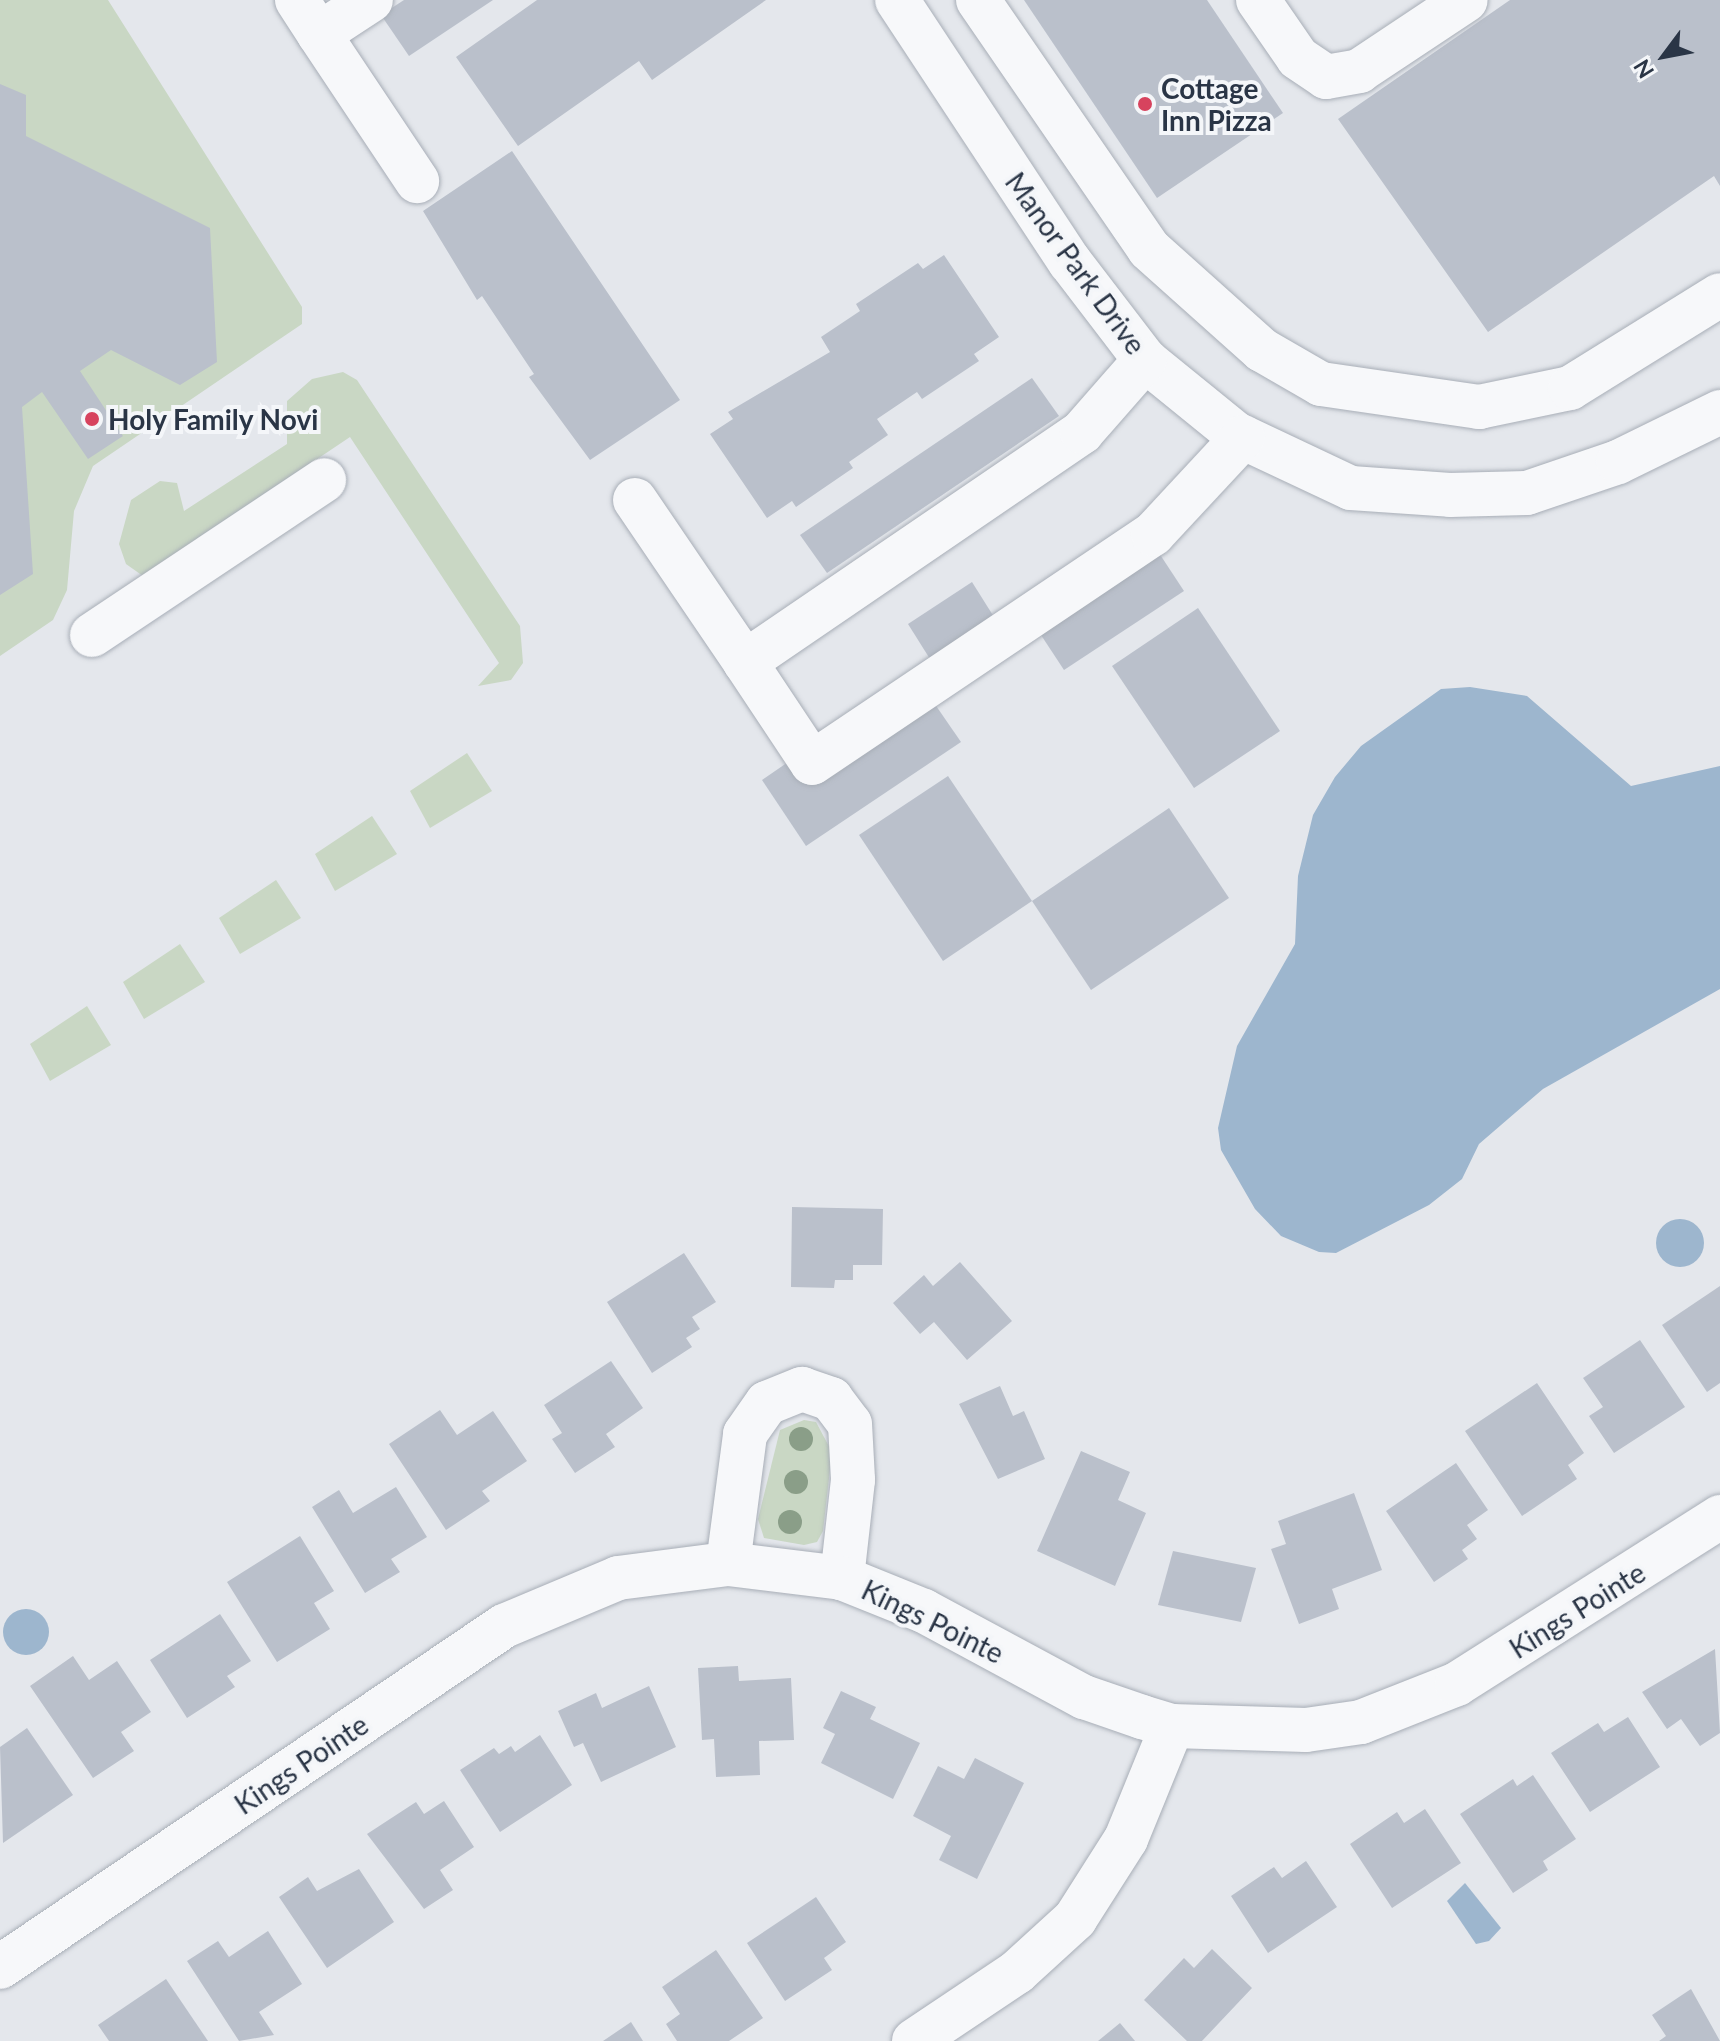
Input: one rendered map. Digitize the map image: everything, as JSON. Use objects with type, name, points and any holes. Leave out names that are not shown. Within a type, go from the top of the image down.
[{"type":"street","points":[[371,0],[308,17],[417,181]]},
{"type":"street","name":"Manor Park Drive","points":[[897,0],[1070,262],[1145,360],[1243,437],[1351,488],[1465,495],[1527,493],[1714,431]]},
{"type":"street","points":[[978,0],[1149,249],[1262,350],[1321,384],[1479,407],[1570,388],[1720,295]]},
{"type":"street","points":[[1258,0],[1298,58],[1326,77],[1359,71],[1466,0]]},
{"type":"street","points":[[745,662],[1082,432],[1145,360]]},
{"type":"street","points":[[635,500],[812,763],[1153,534],[1243,437]]},
{"type":"street","points":[[92,635],[324,480]]},
{"type":"street","points":[[728,1564],[745,1434],[767,1403],[802,1389],[831,1399],[850,1424],[853,1480],[842,1578]]},
{"type":"street","name":"Kings Pointe","points":[[0,1967],[504,1626],[618,1578],[728,1564],[842,1578],[924,1611],[1084,1697],[1172,1726],[1306,1730],[1361,1722],[1411,1705],[1621,1585],[1720,1517]]},
{"type":"street","points":[[914,2041],[1017,1972],[1075,1919],[1126,1839],[1172,1726]]},
{"type":"green space","points":[[0,0],[108,0],[302,307],[302,324],[93,466],[74,511],[67,590],[53,620],[0,656]]},
{"type":"green space","points":[[343,372],[357,380],[520,626],[523,663],[511,680],[478,686],[499,663],[350,437],[143,576],[126,564],[119,544],[131,500],[160,481],[177,483],[184,511],[287,444],[287,401],[312,379]]},
{"type":"green space","points":[[467,753],[492,791],[430,828],[410,791]]},
{"type":"green space","points":[[372,816],[397,854],[335,891],[315,854]]},
{"type":"green space","points":[[276,880],[301,918],[240,954],[219,918]]},
{"type":"green space","points":[[180,944],[205,982],[144,1019],[123,982]]},
{"type":"green space","points":[[87,1006],[111,1045],[50,1081],[30,1044]]},
{"type":"green space","points":[[804,1420],[816,1422],[832,1452],[823,1531],[817,1542],[804,1545],[764,1538],[758,1519],[780,1430]]},
{"type":"water","points":[[1470,687],[1527,696],[1631,786],[1720,766],[1720,989],[1543,1089],[1479,1144],[1462,1179],[1429,1205],[1336,1253],[1319,1252],[1281,1236],[1255,1209],[1221,1150],[1218,1128],[1237,1046],[1295,944],[1298,876],[1313,815],[1335,777],[1361,746],[1441,689]]},
{"type":"water","points":[[1680,1219],[1697,1226],[1704,1243],[1697,1260],[1680,1267],[1663,1260],[1656,1243],[1663,1226]]},
{"type":"water","points":[[26,1609],[42,1616],[49,1632],[42,1648],[26,1655],[10,1648],[3,1632],[10,1616]]},
{"type":"water","points":[[1465,1883],[1501,1928],[1489,1941],[1476,1944],[1447,1901]]},
{"type":"building","points":[[404,0],[493,0],[409,56],[381,15]]},
{"type":"building","points":[[537,0],[766,0],[652,80],[639,61],[518,146],[456,57]]},
{"type":"building","points":[[1024,0],[1207,0],[1283,113],[1157,198]]},
{"type":"building","points":[[1510,0],[1720,0],[1720,186],[1714,176],[1488,332],[1338,119]]},
{"type":"building","points":[[0,84],[26,95],[26,136],[210,228],[217,362],[180,385],[111,350],[80,371],[123,436],[88,459],[42,392],[22,407],[33,574],[0,595]]},
{"type":"building","points":[[512,151],[680,400],[590,460],[529,377],[534,374],[482,296],[477,300],[423,211]]},
{"type":"building","points":[[944,255],[999,337],[974,354],[979,361],[922,399],[917,392],[877,419],[888,435],[849,462],[853,468],[796,507],[792,501],[767,518],[710,434],[733,419],[728,412],[830,352],[821,337],[860,311],[856,304],[918,263],[923,269]]},
{"type":"building","points":[[1032,378],[1059,416],[827,573],[800,535]]},
{"type":"building","points":[[1159,553],[1184,591],[1064,670],[1039,632]]},
{"type":"building","points":[[972,582],[994,617],[930,659],[908,624]]},
{"type":"building","points":[[1198,608],[1280,731],[1194,788],[1112,666]]},
{"type":"building","points":[[932,700],[961,742],[806,846],[762,780],[794,758]]},
{"type":"building","points":[[948,776],[1032,901],[943,961],[859,835]]},
{"type":"building","points":[[1169,808],[1229,898],[1091,990],[1032,901]]},
{"type":"building","points":[[792,1207],[883,1209],[882,1265],[853,1265],[853,1280],[835,1280],[834,1288],[791,1287]]},
{"type":"building","points":[[684,1253],[716,1302],[692,1317],[700,1329],[686,1338],[692,1347],[652,1373],[607,1302]]},
{"type":"building","points":[[960,1262],[1012,1321],[967,1360],[934,1322],[920,1334],[893,1303],[924,1275],[933,1286]]},
{"type":"building","points":[[1720,1286],[1720,1383],[1707,1392],[1662,1325]]},
{"type":"building","points":[[1640,1340],[1685,1407],[1614,1453],[1589,1416],[1603,1407],[1583,1378]]},
{"type":"building","points":[[611,1361],[643,1408],[606,1434],[615,1447],[575,1473],[552,1439],[562,1433],[544,1405]]},
{"type":"building","points":[[1537,1383],[1584,1453],[1568,1465],[1577,1479],[1522,1516],[1465,1431]]},
{"type":"building","points":[[1000,1386],[1013,1416],[1024,1411],[1045,1459],[998,1479],[959,1404]]},
{"type":"building","points":[[440,1410],[457,1435],[493,1411],[527,1461],[482,1491],[490,1501],[446,1530],[389,1444]]},
{"type":"building","points":[[1081,1451],[1130,1472],[1118,1500],[1146,1513],[1115,1586],[1037,1551]]},
{"type":"building","points":[[1456,1463],[1488,1510],[1467,1525],[1477,1539],[1462,1550],[1468,1559],[1434,1582],[1386,1511]]},
{"type":"building","points":[[396,1487],[427,1537],[391,1559],[400,1572],[365,1593],[312,1507],[339,1490],[353,1513]]},
{"type":"building","points":[[1354,1493],[1382,1570],[1332,1589],[1339,1609],[1299,1624],[1271,1549],[1286,1544],[1278,1521]]},
{"type":"building","points":[[300,1536],[334,1591],[314,1603],[330,1629],[277,1662],[227,1582]]},
{"type":"building","points":[[1173,1551],[1256,1568],[1241,1622],[1158,1605]]},
{"type":"building","points":[[220,1614],[251,1661],[227,1676],[235,1687],[187,1718],[150,1660]]},
{"type":"building","points":[[1715,1649],[1720,1733],[1700,1746],[1681,1719],[1667,1729],[1642,1692]]},
{"type":"building","points":[[73,1656],[89,1680],[117,1661],[151,1712],[121,1732],[134,1751],[93,1778],[30,1686]]},
{"type":"building","points":[[738,1666],[739,1681],[791,1678],[794,1740],[759,1741],[760,1775],[716,1777],[714,1739],[702,1740],[698,1668]]},
{"type":"building","points":[[649,1686],[676,1747],[601,1782],[583,1743],[574,1747],[558,1711],[596,1693],[602,1708]]},
{"type":"building","points":[[841,1691],[876,1707],[870,1719],[920,1743],[893,1799],[821,1763],[835,1734],[823,1728]]},
{"type":"building","points":[[1628,1717],[1660,1767],[1590,1812],[1551,1753],[1598,1723],[1604,1732]]},
{"type":"building","points":[[27,1728],[73,1795],[3,1843],[0,1747]]},
{"type":"building","points":[[540,1735],[572,1785],[500,1832],[460,1770],[494,1748],[499,1754],[511,1746],[515,1752]]},
{"type":"building","points":[[975,1758],[1024,1783],[977,1879],[939,1860],[951,1836],[913,1816],[938,1766],[964,1779]]},
{"type":"building","points":[[1533,1775],[1576,1839],[1543,1861],[1548,1870],[1513,1893],[1460,1814],[1513,1779],[1517,1786]]},
{"type":"building","points":[[444,1801],[474,1847],[440,1870],[453,1890],[424,1909],[367,1834],[416,1802],[424,1814]]},
{"type":"building","points":[[1425,1809],[1461,1863],[1392,1908],[1350,1844],[1397,1812],[1404,1823]]},
{"type":"building","points":[[1306,1861],[1337,1907],[1268,1953],[1231,1896],[1274,1867],[1282,1878]]},
{"type":"building","points":[[359,1869],[394,1922],[327,1968],[279,1897],[308,1877],[317,1891]]},
{"type":"building","points":[[816,1897],[846,1942],[824,1958],[832,1970],[785,2001],[747,1943]]},
{"type":"building","points":[[268,1931],[302,1984],[259,2012],[274,2035],[239,2041],[187,1961],[218,1941],[229,1957]]},
{"type":"building","points":[[1212,1949],[1252,1988],[1202,2041],[1187,2041],[1144,2000],[1184,1958],[1194,1968]]},
{"type":"building","points":[[716,1950],[763,2018],[729,2041],[677,2041],[666,2024],[680,2014],[662,1987]]},
{"type":"building","points":[[166,1979],[208,2041],[109,2041],[98,2025]]},
{"type":"building","points":[[1691,1989],[1720,2041],[1659,2041],[1666,2036],[1652,2015]]},
{"type":"building","points":[[631,2022],[643,2041],[603,2041]]},
{"type":"building","points":[[1120,2023],[1135,2041],[1098,2041]]},
{"type":"place","name":"Cottage Inn Pizza","points":[[1145,104]]},
{"type":"place","name":"Holy Family Novi","points":[[92,419]]}]
